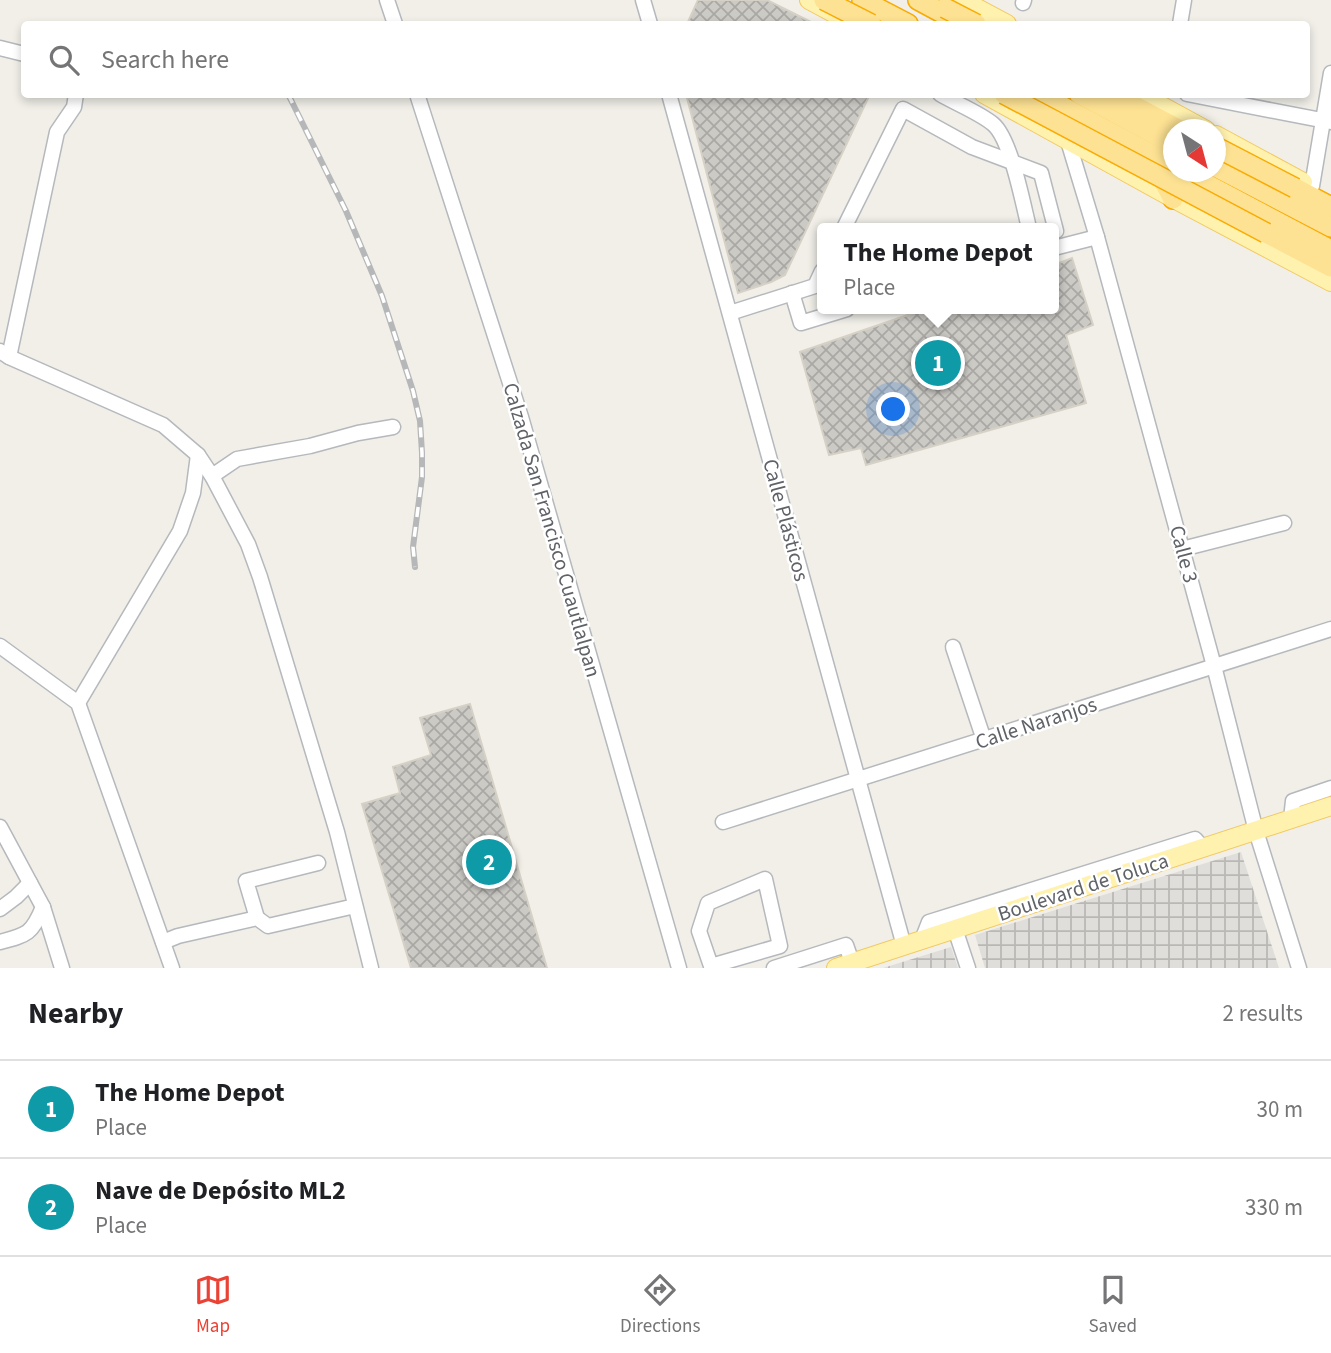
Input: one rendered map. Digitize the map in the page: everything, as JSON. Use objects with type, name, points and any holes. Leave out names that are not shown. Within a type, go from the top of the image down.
[{"type":"highway","points":[[901,0],[941,21]]},
{"type":"highway","points":[[918,0],[959,21]]},
{"type":"highway","points":[[929,0],[970,21]]},
{"type":"highway","points":[[819,2],[866,2],[902,21]]},
{"type":"highway","points":[[819,2],[864,21]]},
{"type":"highway","points":[[1012,98],[1331,267]]},
{"type":"highway","points":[[1046,98],[1163,160]]},
{"type":"highway","points":[[1086,98],[1163,139]]},
{"type":"highway","points":[[1106,98],[1163,128]]},
{"type":"highway","points":[[1120,98],[1163,121]]},
{"type":"highway","points":[[1147,152],[1173,199]]},
{"type":"highway","points":[[1226,153],[1331,207]]},
{"type":"highway","points":[[1226,161],[1331,216]]},
{"type":"highway","points":[[1226,169],[1308,184]]},
{"type":"highway","points":[[1226,172],[1331,228]]},
{"type":"highway","points":[[1203,182],[1331,250]]},
{"type":"main road","points":[[962,0],[1001,21]]},
{"type":"main road","points":[[819,2],[851,21]]},
{"type":"main road","points":[[991,98],[1173,199],[1331,282]]},
{"type":"main road","points":[[1166,101],[1191,119]]},
{"type":"main road","points":[[1226,140],[1331,197]]},
{"type":"main road","name":"Boulevard de Toluca","points":[[847,966],[955,929],[1011,903],[1116,870],[1203,848],[1331,806]]},
{"type":"street","points":[[387,0],[394,21]]},
{"type":"street","points":[[643,0],[649,21]]},
{"type":"street","points":[[1180,21],[1184,0]]},
{"type":"street","points":[[0,48],[21,53]]},
{"type":"street","points":[[1308,184],[1327,122],[1331,73]]},
{"type":"street","points":[[75,98],[74,107],[58,132],[4,354],[163,425],[198,455],[212,476],[248,544],[260,578],[337,832],[371,968]]},
{"type":"street","name":"Calzada San Francisco Cuautlalpan","points":[[418,98],[521,417],[679,968]]},
{"type":"street","name":"Calle Plásticos","points":[[670,98],[904,946]]},
{"type":"street","points":[[947,98],[993,124],[1000,132],[1013,163],[1028,223]]},
{"type":"street","points":[[1206,98],[1327,122]]},
{"type":"street","points":[[846,223],[903,109],[972,147],[1041,173],[1054,223]]},
{"type":"street","name":"Calle 3","points":[[1068,141],[1097,237],[1214,666],[1256,831],[1298,968]]},
{"type":"street","points":[[1059,247],[1097,237]]},
{"type":"street","points":[[730,313],[815,286],[817,282]]},
{"type":"street","points":[[792,293],[801,323],[831,314]]},
{"type":"street","points":[[212,476],[237,459],[393,427]]},
{"type":"street","points":[[78,703],[180,531],[193,493],[198,455]]},
{"type":"street","points":[[1182,550],[1284,523]]},
{"type":"street","name":"Calle Naranjos","points":[[723,822],[1331,629]]},
{"type":"street","points":[[0,646],[78,703],[172,968]]},
{"type":"street","points":[[953,647],[984,740]]},
{"type":"street","points":[[1292,819],[1293,801],[1331,789]]},
{"type":"street","points":[[0,827],[43,907],[62,968]]},
{"type":"street","points":[[318,863],[246,881],[257,918],[268,926],[355,906]]},
{"type":"street","points":[[780,946],[711,966],[699,931],[708,903],[765,879],[780,946],[780,967],[846,944],[847,966]]},
{"type":"street","points":[[0,909],[30,883]]},
{"type":"street","points":[[922,940],[929,922],[1011,903]]},
{"type":"street","points":[[0,942],[22,937],[35,926],[43,907]]},
{"type":"street","points":[[163,942],[178,936],[257,918]]},
{"type":"street","points":[[955,929],[968,968]]},
{"type":"shaded area","points":[[1241,852],[1279,968],[985,968],[975,935]]},
{"type":"shaded area","points":[[951,947],[958,968],[883,968]]},
{"type":"building","points":[[698,0],[767,0],[809,21],[688,21]]},
{"type":"building","points":[[687,98],[868,98],[785,275],[738,293]]},
{"type":"building","points":[[1072,258],[1093,325],[1066,335],[1086,403],[866,465],[861,448],[829,455],[800,352],[910,314],[1059,314],[1059,263]]},
{"type":"building","points":[[470,704],[547,968],[411,968],[362,804],[400,793],[393,767],[431,755],[420,718]]},
{"type":"railway","points":[[290,98],[346,211],[382,296],[413,391],[420,421],[422,453],[422,477],[413,547],[415,567]]},
{"type":"place","name":"The Home Depot","points":[[938,363]]},
{"type":"place","name":"Nave de Depósito ML2","points":[[489,862]]}]
